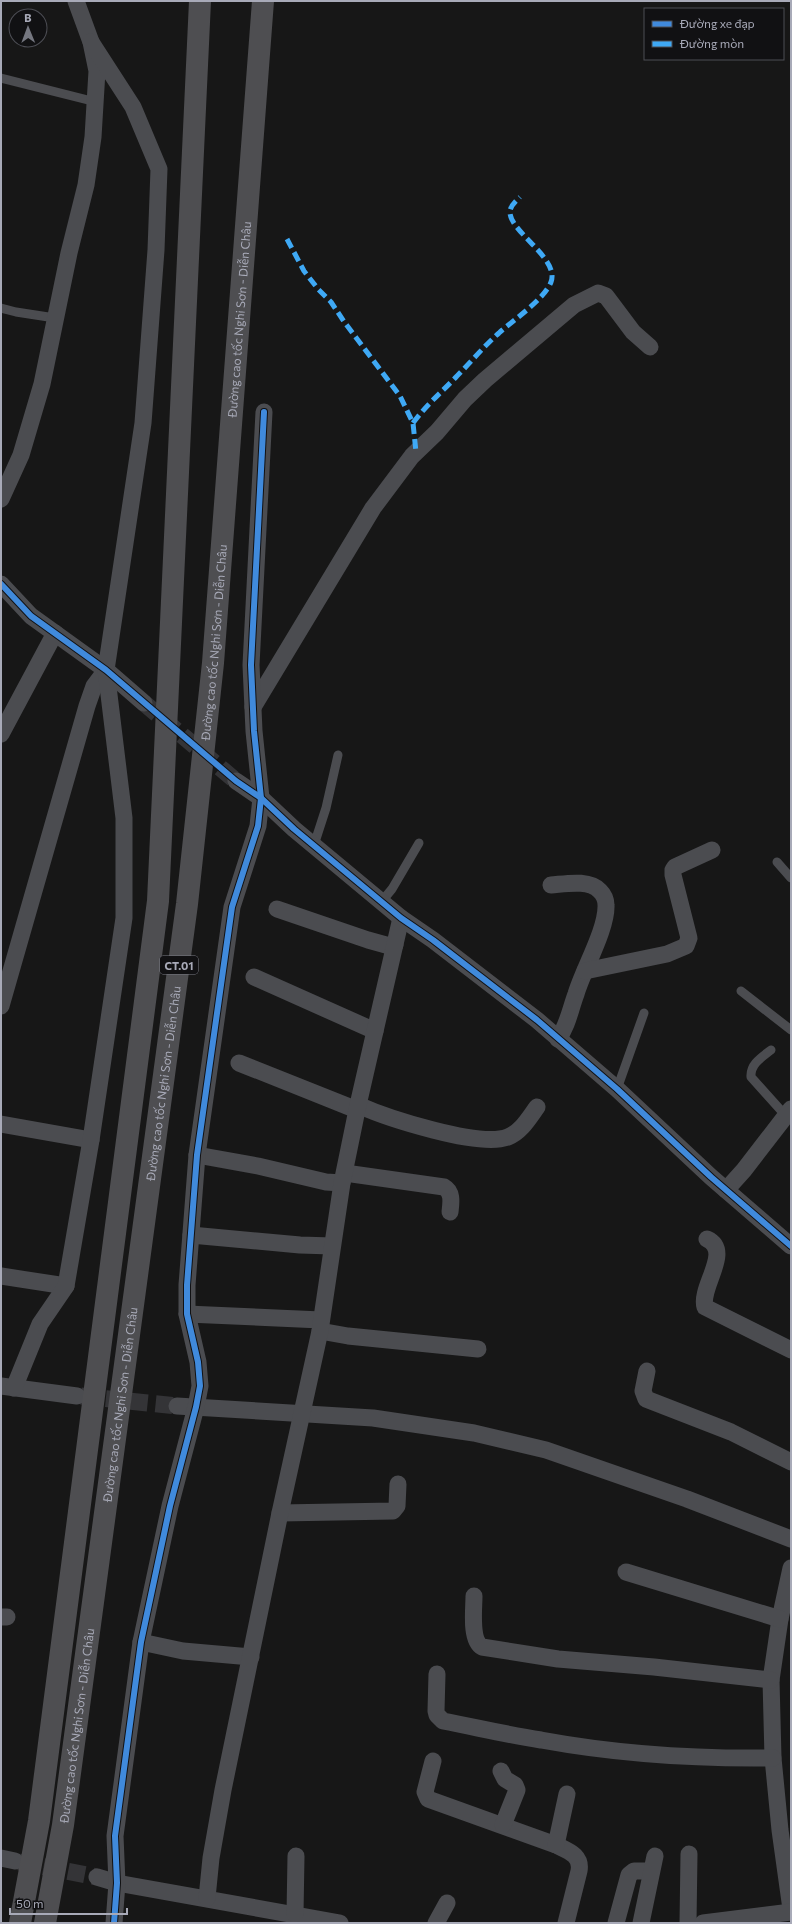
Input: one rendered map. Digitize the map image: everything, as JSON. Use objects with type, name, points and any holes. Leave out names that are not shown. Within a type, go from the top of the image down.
[{"type":"highway","name":"Đường cao tốc Nghi Sơn - Diễn Châu","points":[[20,1923],[39,1821],[158,901],[200,1]]},
{"type":"highway","name":"Đường cao tốc Nghi Sơn - Diễn Châu","points":[[45,1923],[64,1817],[187,904],[213,663],[263,1]]},
{"type":"street","points":[[3,490],[21,455],[42,384],[69,253],[86,186],[96,102],[97,71],[91,42],[76,1]]},
{"type":"street","points":[[77,1396],[7,1387],[40,1324],[66,1286],[91,1140],[124,918],[124,818],[106,670],[143,423],[156,250],[159,169],[133,107],[91,42]]},
{"type":"street","points":[[253,708],[373,508],[412,456],[438,432],[465,399],[574,305],[598,293],[606,296],[633,332],[650,347]]},
{"type":"street","points":[[114,1923],[117,1883],[115,1836],[141,1642],[170,1506],[196,1407],[200,1386],[198,1362],[187,1314],[187,1285],[197,1155],[232,907],[258,826],[261,798],[253,708],[252,665],[264,412]]},
{"type":"street","points":[[1,584],[31,616],[106,670],[144,703]]},
{"type":"street","points":[[1,734],[56,633]]},
{"type":"street","points":[[1,1006],[87,706],[94,686],[106,670]]},
{"type":"street","points":[[236,780],[261,798],[314,845],[402,918],[462,963],[558,1039],[617,1089],[726,1190],[791,1246]]},
{"type":"street","points":[[585,971],[667,954],[686,946],[689,942],[689,933],[673,875],[673,870],[675,867],[712,850]]},
{"type":"street","points":[[551,885],[587,884],[594,886],[601,891],[605,898],[605,916],[565,1029],[558,1039]]},
{"type":"street","points":[[277,909],[368,940],[386,945],[395,945]]},
{"type":"street","points":[[207,1898],[211,1858],[223,1790],[280,1513],[321,1326],[332,1246],[344,1178],[375,1031],[402,918]]},
{"type":"street","points":[[254,977],[375,1031]]},
{"type":"street","points":[[238,1064],[358,1108],[461,1136],[494,1140],[514,1135],[525,1125],[537,1107]]},
{"type":"street","points":[[726,1190],[749,1164],[788,1113]]},
{"type":"street","points":[[1,1124],[91,1140]]},
{"type":"street","points":[[197,1155],[258,1166],[326,1182],[344,1178],[444,1187],[450,1194],[450,1212]]},
{"type":"street","points":[[191,1235],[300,1245],[332,1246]]},
{"type":"street","points":[[707,1239],[716,1244],[718,1248],[716,1264],[705,1297],[705,1307],[791,1350]]},
{"type":"street","points":[[1,1276],[66,1286]]},
{"type":"street","points":[[187,1314],[321,1326],[348,1336],[478,1349]]},
{"type":"street","points":[[647,1371],[643,1391],[646,1400],[731,1432],[791,1462]]},
{"type":"street","points":[[177,1406],[406,1422],[474,1432],[546,1450],[687,1499],[791,1539]]},
{"type":"street","points":[[280,1513],[393,1511],[398,1506],[398,1484]]},
{"type":"street","points":[[703,1923],[791,1911],[789,1877],[780,1830],[773,1758],[771,1680],[780,1619],[791,1568]]},
{"type":"street","points":[[626,1572],[780,1619]]},
{"type":"street","points":[[474,1596],[474,1634],[476,1642],[482,1647],[558,1659],[654,1667],[771,1680]]},
{"type":"street","points":[[141,1642],[183,1651],[251,1657]]},
{"type":"street","points":[[437,1674],[436,1715],[442,1720],[541,1740],[597,1748],[734,1759],[773,1758]]},
{"type":"street","points":[[433,1761],[425,1792],[426,1797],[556,1845],[573,1853],[578,1858],[580,1865],[566,1923]]},
{"type":"street","points":[[501,1771],[505,1779],[515,1785],[516,1790],[503,1825]]},
{"type":"street","points":[[556,1845],[567,1794]]},
{"type":"street","points":[[688,1923],[689,1854]]},
{"type":"street","points":[[295,1914],[296,1856]]},
{"type":"street","points":[[641,1923],[655,1856]]},
{"type":"street","points":[[616,1923],[629,1875],[634,1871],[645,1871]]},
{"type":"street","points":[[97,1877],[117,1883],[207,1898],[248,1916],[295,1914],[340,1923]]},
{"type":"street","points":[[436,1923],[447,1903]]},
{"type":"lane","points":[[1,78],[96,102]]},
{"type":"lane","points":[[1,308],[16,312],[55,318]]},
{"type":"lane","points":[[314,845],[326,808],[338,755]]},
{"type":"lane","points":[[382,901],[392,889],[419,843]]},
{"type":"lane","points":[[777,862],[791,878]]},
{"type":"lane","points":[[741,991],[791,1030]]},
{"type":"lane","points":[[617,1089],[644,1013]]},
{"type":"lane","points":[[771,1050],[755,1063],[751,1069],[751,1077],[788,1113]]},
{"type":"tunnel","points":[[144,703],[236,781]]},
{"type":"tunnel","points":[[81,1396],[177,1406]]},
{"type":"tunnel","points":[[19,1862],[97,1877]]},
{"type":"marked path","points":[[413,423],[429,404],[488,343],[542,296],[551,282],[552,273],[548,264],[512,219],[510,211],[514,203],[520,197]]},
{"type":"marked path","points":[[287,239],[304,271],[318,289],[331,302],[400,396],[413,423],[416,452]]},
{"type":"cycle path","points":[[114,1923],[117,1883],[115,1836],[141,1642],[170,1506],[196,1407],[200,1386],[198,1362],[187,1314],[187,1285],[197,1155],[232,907],[258,826],[261,798],[254,731],[251,665],[264,412]]},
{"type":"cycle path","points":[[1,584],[31,616],[106,670],[236,781],[261,798],[294,829],[401,918],[433,940],[537,1020],[617,1089],[711,1177],[791,1246]]}]
